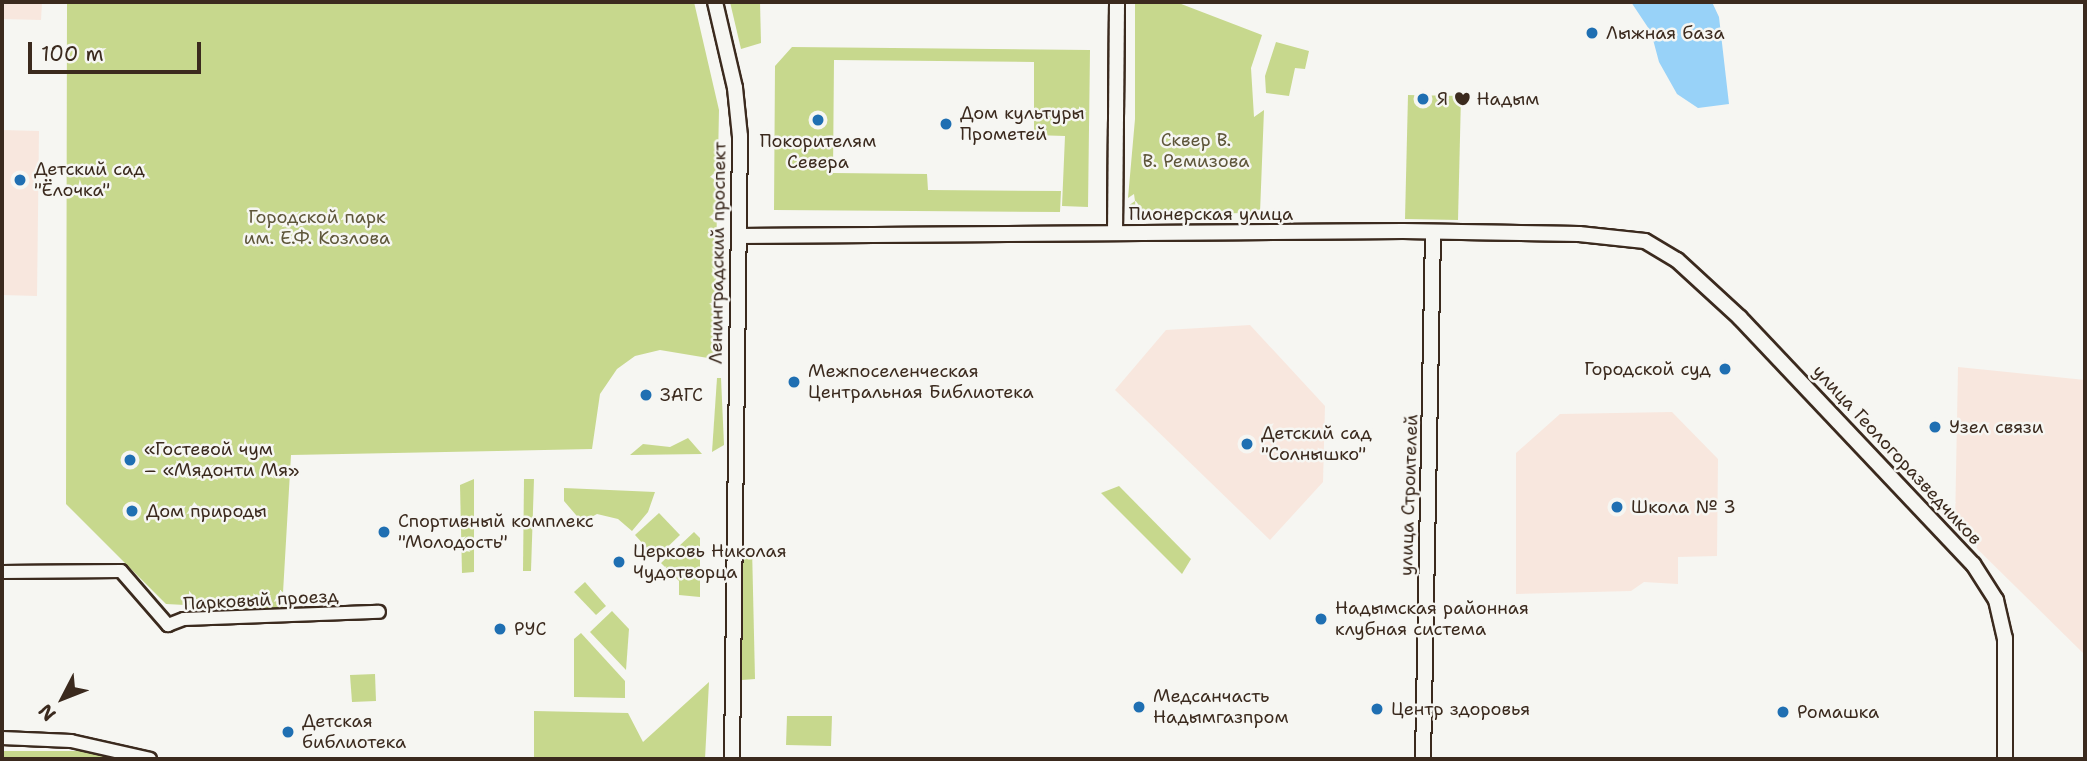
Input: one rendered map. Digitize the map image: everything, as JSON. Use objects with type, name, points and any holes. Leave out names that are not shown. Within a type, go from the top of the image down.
[{"type":"street","name":"Ленинградский проспект","points":[[715,2],[735,88],[739,236],[732,759]]},
{"type":"street","points":[[1115,233],[1116,2]]},
{"type":"street","name":"Пионерская улица","points":[[739,236],[1433,232],[1625,237],[1645,241],[1677,260]]},
{"type":"street","name":"улица Строителей","points":[[1423,759],[1433,232]]},
{"type":"street","name":"улица Геологоразведчиков","points":[[1677,260],[1740,318],[1948,534],[1987,584],[2005,638],[2005,759]]},
{"type":"street","name":"Парковый проезд","points":[[2,572],[121,571],[167,625],[184,619],[379,611]]},
{"type":"street","points":[[2,738],[71,741],[150,759]]},
{"type":"shaded area","points":[[2,2],[42,2],[41,20],[2,19]]},
{"type":"shaded area","name":"Детский сад \"Ёлочка\"","points":[[2,130],[39,131],[37,296],[2,295]]},
{"type":"shaded area","name":"Детский сад \"Солнышко\"","points":[[1250,325],[1325,406],[1323,482],[1270,540],[1115,390],[1166,330]]},
{"type":"shaded area","points":[[1958,367],[2085,380],[2085,655],[1955,527]]},
{"type":"shaded area","name":"Школа № 3","points":[[1672,412],[1718,459],[1717,556],[1678,557],[1678,584],[1644,582],[1631,591],[1516,594],[1516,453],[1560,414]]},
{"type":"green space","name":"Городской парк им. Е.Ф. Козлова","points":[[67,2],[694,2],[719,110],[714,359],[660,350],[635,356],[617,369],[600,394],[592,449],[291,455],[282,610],[166,604],[66,504]]},
{"type":"green space","points":[[730,2],[760,2],[761,43],[741,49]]},
{"type":"green space","name":"Сквер В. В. Ремизова","points":[[1135,2],[1176,2],[1262,35],[1251,68],[1254,117],[1264,110],[1260,213],[1135,214],[1135,206],[1128,206],[1135,201],[1134,194],[1128,198],[1135,119]]},
{"type":"green space","points":[[1276,42],[1309,51],[1305,69],[1295,68],[1289,96],[1266,93],[1265,76]]},
{"type":"green space","points":[[792,47],[1090,50],[1088,207],[1062,206],[1065,136],[1034,135],[1034,62],[834,60],[833,173],[927,174],[928,190],[1061,191],[1060,212],[774,210],[775,66]]},
{"type":"green space","points":[[1408,95],[1461,96],[1458,220],[1405,219]]},
{"type":"green space","points":[[717,378],[721,378],[724,445],[712,452]]},
{"type":"green space","points":[[688,438],[702,454],[630,455],[643,444],[670,447]]},
{"type":"green space","points":[[474,479],[474,572],[462,573],[460,485]]},
{"type":"green space","points":[[524,479],[534,479],[531,571],[523,571]]},
{"type":"green space","points":[[1119,486],[1191,559],[1182,574],[1101,493]]},
{"type":"green space","points":[[564,488],[655,492],[648,512],[632,531],[618,519],[597,514],[582,522],[564,501]]},
{"type":"green space","points":[[659,513],[680,535],[656,558],[635,535]]},
{"type":"green space","points":[[694,532],[700,538],[700,597],[679,595],[679,581],[661,563]]},
{"type":"green space","points":[[752,547],[755,679],[742,680],[739,548]]},
{"type":"green space","points":[[585,582],[606,606],[596,615],[574,592]]},
{"type":"green space","points":[[612,611],[629,629],[626,670],[590,632]]},
{"type":"green space","points":[[581,633],[625,681],[625,698],[574,697],[574,639]]},
{"type":"green space","points":[[375,674],[376,701],[352,702],[350,675]]},
{"type":"green space","points":[[709,682],[705,759],[534,759],[534,711],[628,713],[643,742]]},
{"type":"green space","points":[[787,716],[832,716],[831,746],[786,745]]},
{"type":"green space","points":[[2,751],[144,751],[144,759],[2,759]]},
{"type":"water","points":[[1631,2],[1712,2],[1719,17],[1729,104],[1698,108],[1677,94],[1659,62],[1651,32]]},
{"type":"place","name":"Лыжная база","points":[[1592,33]]},
{"type":"place","name":"Я ♥ Надым","points":[[1423,99]]},
{"type":"place","name":"Покорителям Севера","points":[[818,120]]},
{"type":"place","name":"Дом культуры Прометей","points":[[946,124]]},
{"type":"place","name":"Детский сад \"Ёлочка\"","points":[[20,180]]},
{"type":"place","name":"Городской суд","points":[[1725,369]]},
{"type":"place","name":"Межпоселенческая Центральная Библиотека","points":[[794,382]]},
{"type":"place","name":"ЗАГС","points":[[646,395]]},
{"type":"place","name":"Узел связи","points":[[1935,427]]},
{"type":"place","name":"Детский сад \"Солнышко\"","points":[[1247,444]]},
{"type":"place","name":"«Гостевой чум – «Мядонти Мя»","points":[[130,460]]},
{"type":"place","name":"Школа № 3","points":[[1617,507]]},
{"type":"place","name":"Дом природы","points":[[132,511]]},
{"type":"place","name":"Спортивный комплекс \"Молодость\"","points":[[384,532]]},
{"type":"place","name":"Церковь Николая Чудотворца","points":[[619,562]]},
{"type":"place","name":"Надымская районная клубная система","points":[[1321,619]]},
{"type":"place","name":"РУС","points":[[500,629]]},
{"type":"place","name":"Медсанчасть Надымгазпром","points":[[1139,707]]},
{"type":"place","name":"Центр здоровья","points":[[1377,709]]},
{"type":"place","name":"Ромашка","points":[[1783,712]]},
{"type":"place","name":"Детская библиотека","points":[[288,732]]}]
